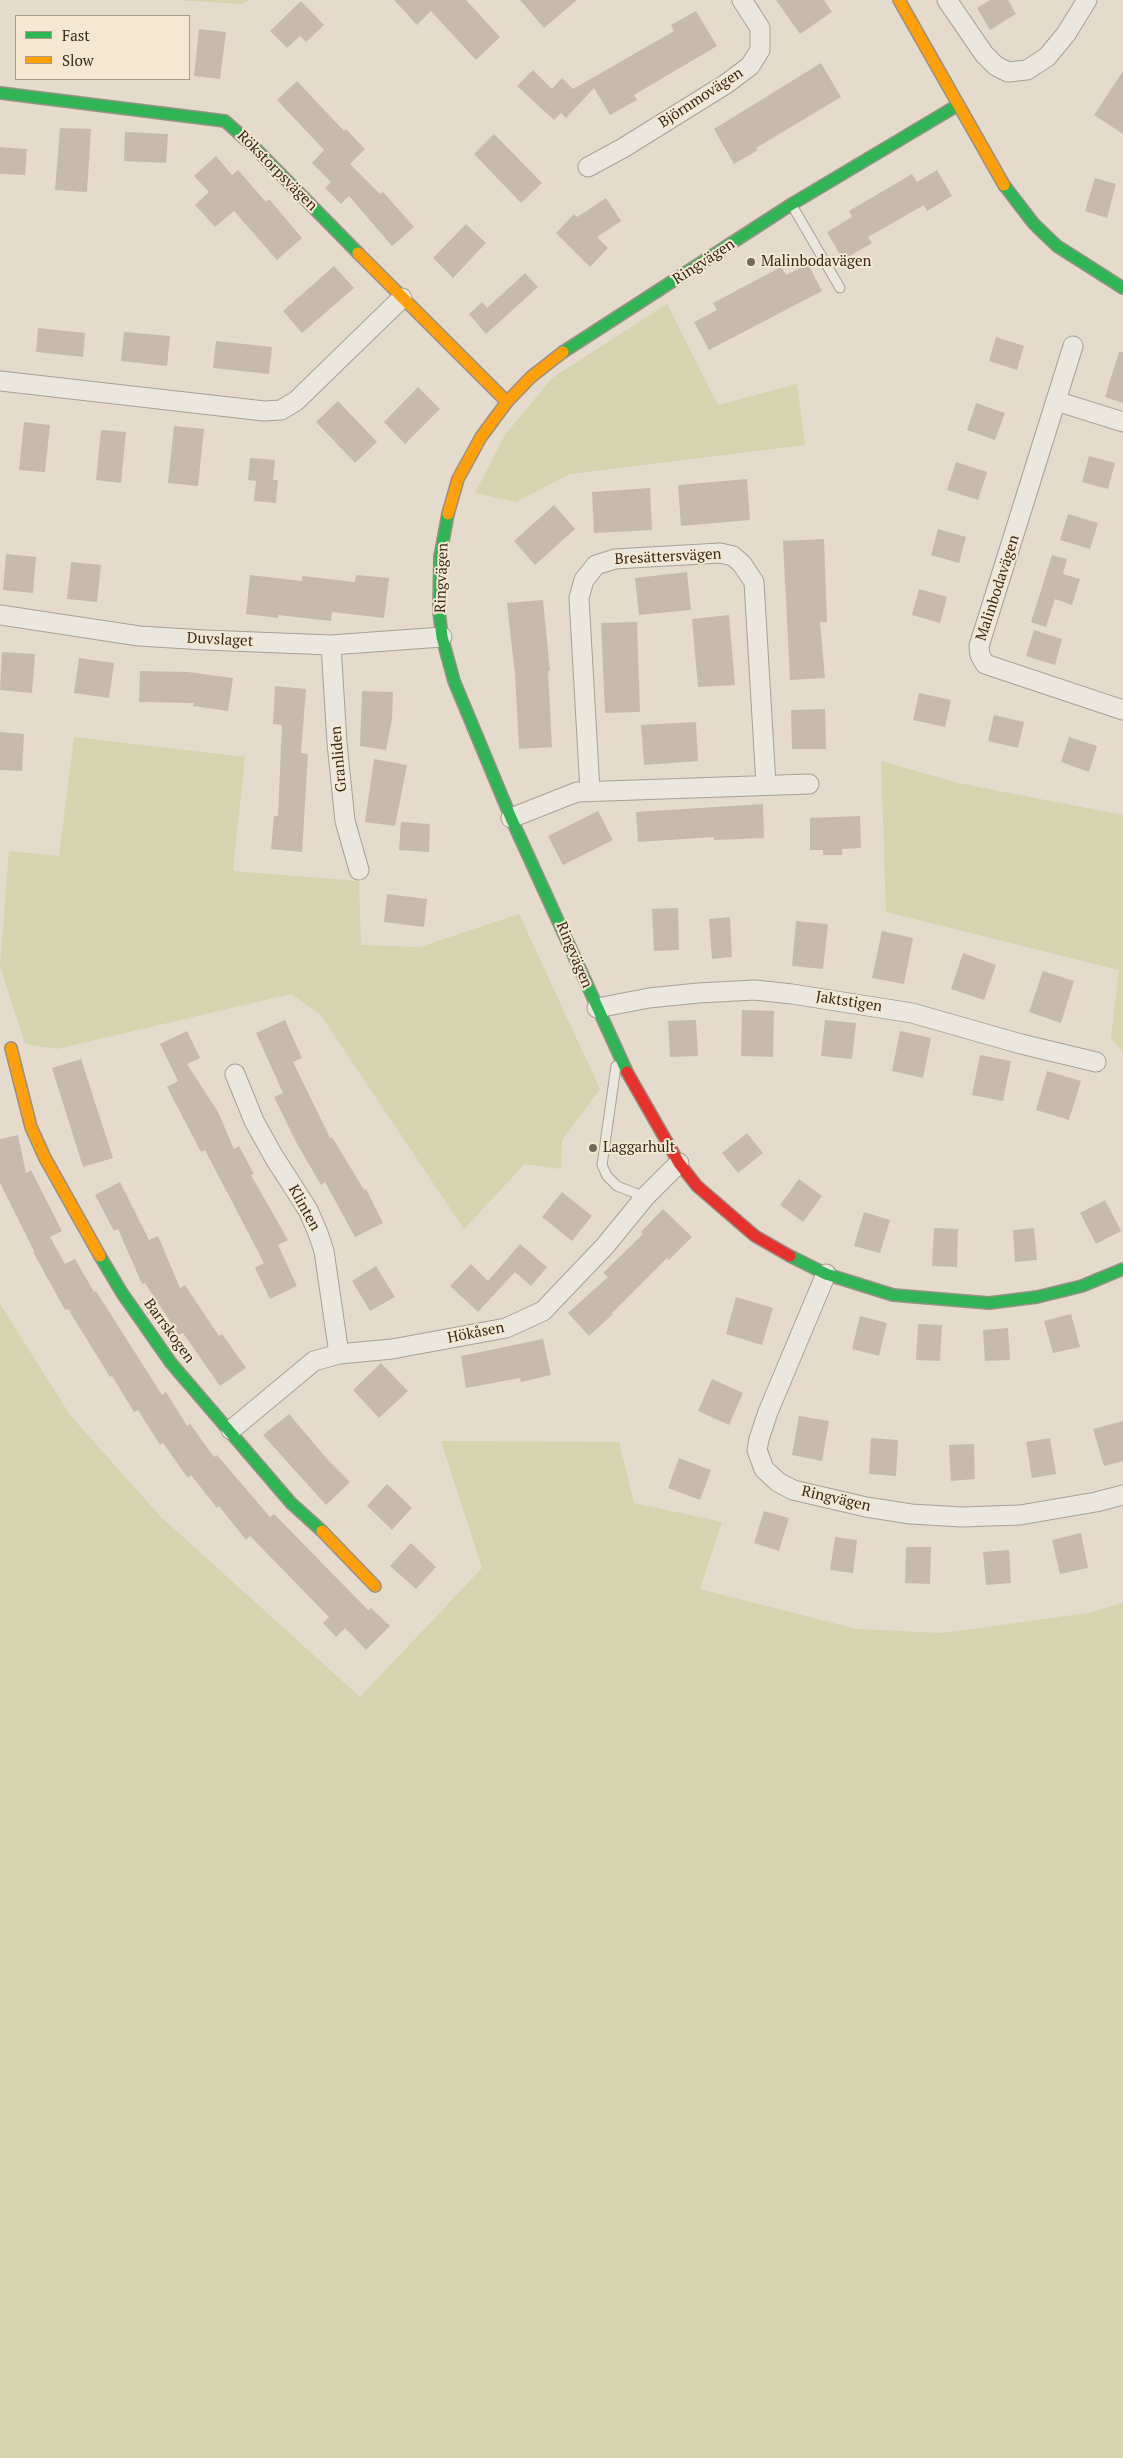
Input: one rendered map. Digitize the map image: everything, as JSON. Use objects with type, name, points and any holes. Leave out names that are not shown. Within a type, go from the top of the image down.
[{"type":"street","name":"Björnmovägen","points":[[588,167],[663,124],[750,66],[760,50],[760,28],[742,0]]},
{"type":"street","points":[[899,0],[1003,183],[1034,224],[1065,252],[1123,288]]},
{"type":"street","points":[[947,0],[984,54],[996,66],[1008,72],[1027,70],[1047,57],[1066,34],[1088,0]]},
{"type":"street","name":"Rökstorpsvägen","points":[[0,93],[225,121],[254,146],[402,298],[440,333],[507,402]]},
{"type":"street","name":"Ringvägen","points":[[958,106],[792,204],[573,344],[531,376],[507,402],[481,437],[458,479],[448,513],[440,557],[439,611],[442,637],[454,681],[511,818],[567,937],[596,1008],[617,1053],[646,1107],[679,1163],[697,1186],[755,1236],[826,1274],[893,1295],[948,1302],[989,1303],[1037,1296],[1082,1286],[1123,1269]]},
{"type":"street","points":[[0,382],[264,411],[282,410],[296,401],[402,298]]},
{"type":"street","name":"Malinbodavägen","points":[[1072,346],[979,646],[980,655],[985,664],[1123,710]]},
{"type":"street","points":[[1056,401],[1123,422]]},
{"type":"street","name":"Bresättersvägen","points":[[590,791],[579,598],[584,580],[596,566],[614,559],[720,553],[733,556],[742,564],[754,582],[766,785]]},
{"type":"street","name":"Duvslaget","points":[[0,616],[139,636],[331,645],[442,637]]},
{"type":"street","name":"Granliden","points":[[331,645],[337,743],[345,821],[359,870]]},
{"type":"street","points":[[511,818],[577,792],[809,784]]},
{"type":"street","name":"Jaktstigen","points":[[596,1008],[649,998],[755,990],[912,1012],[1021,1044],[1096,1062]]},
{"type":"street","name":"Barrskogen","points":[[11,1048],[31,1127],[84,1231],[122,1293],[171,1363],[231,1430],[291,1503],[338,1546],[375,1586]]},
{"type":"street","name":"Klinten","points":[[235,1074],[262,1135],[308,1210],[318,1233],[324,1251],[339,1354]]},
{"type":"street","name":"Hökåsen","points":[[231,1430],[314,1361],[339,1354],[392,1349],[506,1328],[524,1322],[543,1311],[577,1277],[645,1197],[679,1163]]},
{"type":"street","name":"Ringvägen","points":[[826,1274],[768,1412],[759,1439],[757,1450],[764,1469],[778,1482],[793,1490],[866,1506],[911,1514],[962,1518],[1020,1515],[1123,1495]]},
{"type":"lane","points":[[792,204],[840,288]]},
{"type":"lane","points":[[617,1053],[613,1102],[603,1149],[602,1165],[607,1176],[617,1186],[645,1197]]},
{"type":"shaded area","points":[[176,0],[249,0],[242,4]]},
{"type":"shaded area","points":[[667,304],[718,405],[797,384],[805,445],[570,474],[516,502],[475,493],[505,435],[552,378]]},
{"type":"shaded area","points":[[74,737],[245,757],[233,871],[359,881],[361,945],[420,947],[519,914],[600,1089],[562,1140],[561,1169],[525,1164],[464,1229],[320,1014],[291,994],[57,1049],[25,1044],[0,966],[9,851],[59,856]]},
{"type":"shaded area","points":[[881,761],[958,783],[1123,815],[1123,1052],[1111,1038],[1119,970],[886,912]]},
{"type":"shaded area","points":[[0,1304],[70,1415],[160,1516],[360,1697],[482,1568],[441,1441],[619,1442],[634,1503],[722,1522],[700,1589],[857,1629],[943,1633],[1087,1613],[1123,1603],[1123,2458],[0,2458]]},
{"type":"building","points":[[394,0],[466,0],[500,37],[476,60],[431,11],[417,25]]},
{"type":"building","points":[[520,0],[577,0],[544,28]]},
{"type":"building","points":[[776,0],[824,0],[832,12],[800,34]]},
{"type":"building","points":[[990,0],[1008,0],[1016,14],[990,30],[977,8]]},
{"type":"building","points":[[301,1],[324,25],[306,42],[300,36],[287,48],[270,31]]},
{"type":"building","points":[[696,11],[717,46],[634,95],[637,100],[610,115],[594,88],[566,118],[561,113],[554,120],[517,86],[533,70],[552,89],[562,78],[573,89],[674,31],[671,25]]},
{"type":"building","points":[[199,29],[226,32],[220,79],[194,76]]},
{"type":"building","points":[[821,63],[841,97],[756,148],[758,150],[734,164],[714,129]]},
{"type":"building","points":[[1123,71],[1123,134],[1094,115]]},
{"type":"building","points":[[297,81],[344,131],[346,129],[365,149],[350,164],[380,194],[383,192],[414,227],[392,246],[349,196],[341,204],[325,188],[331,182],[312,163],[324,150],[277,100]]},
{"type":"building","points":[[60,128],[91,129],[87,192],[55,190]]},
{"type":"building","points":[[125,132],[168,134],[166,163],[124,161]]},
{"type":"building","points":[[494,134],[542,183],[521,203],[474,154]]},
{"type":"building","points":[[0,147],[27,149],[25,175],[0,174]]},
{"type":"building","points":[[216,156],[232,175],[238,170],[266,202],[269,199],[302,238],[277,260],[234,211],[215,227],[195,205],[209,192],[194,176]]},
{"type":"building","points":[[937,170],[952,196],[927,211],[924,205],[868,237],[872,243],[843,260],[827,232],[852,217],[849,211],[912,174],[917,182]]},
{"type":"building","points":[[1095,178],[1116,184],[1107,218],[1085,211]]},
{"type":"building","points":[[606,198],[621,221],[597,237],[608,248],[590,267],[556,233],[574,214],[577,217]]},
{"type":"building","points":[[466,224],[486,243],[453,278],[433,258]]},
{"type":"building","points":[[808,264],[822,291],[709,350],[694,322],[717,310],[713,303],[781,267],[786,275]]},
{"type":"building","points":[[334,266],[354,288],[302,333],[283,311]]},
{"type":"building","points":[[525,273],[538,287],[486,334],[469,314],[482,302],[487,308]]},
{"type":"building","points":[[38,328],[85,333],[83,357],[36,352]]},
{"type":"building","points":[[124,332],[170,336],[167,366],[121,361]]},
{"type":"building","points":[[996,337],[1024,346],[1017,370],[989,361]]},
{"type":"building","points":[[216,341],[272,347],[269,374],[213,368]]},
{"type":"building","points":[[1119,352],[1123,352],[1123,403],[1105,397]]},
{"type":"building","points":[[418,387],[440,409],[405,444],[384,422]]},
{"type":"building","points":[[338,401],[377,442],[355,463],[316,422]]},
{"type":"building","points":[[976,403],[1005,413],[995,440],[967,430]]},
{"type":"building","points":[[24,422],[50,425],[45,472],[19,470]]},
{"type":"building","points":[[174,426],[204,429],[198,486],[168,483]]},
{"type":"building","points":[[101,430],[126,432],[121,483],[96,480]]},
{"type":"building","points":[[1089,456],[1115,463],[1108,489],[1082,482]]},
{"type":"building","points":[[250,458],[275,460],[273,480],[278,480],[276,503],[254,501],[256,481],[248,480]]},
{"type":"building","points":[[956,462],[987,472],[978,500],[947,490]]},
{"type":"building","points":[[747,479],[750,520],[681,526],[678,485]]},
{"type":"building","points":[[650,488],[652,530],[594,533],[592,492]]},
{"type":"building","points":[[554,505],[575,529],[535,565],[514,541]]},
{"type":"building","points":[[1068,514],[1098,523],[1090,549],[1060,540]]},
{"type":"building","points":[[938,529],[966,537],[959,563],[931,555]]},
{"type":"building","points":[[824,539],[827,622],[820,622],[825,678],[790,680],[783,541]]},
{"type":"building","points":[[6,554],[36,557],[33,593],[3,590]]},
{"type":"building","points":[[1052,555],[1067,559],[1063,574],[1080,579],[1072,605],[1055,599],[1046,627],[1031,622]]},
{"type":"building","points":[[71,562],[101,565],[97,602],[67,599]]},
{"type":"building","points":[[687,572],[691,610],[639,615],[635,578]]},
{"type":"building","points":[[250,575],[302,581],[302,576],[355,582],[356,575],[389,578],[384,618],[332,612],[331,621],[278,615],[278,618],[246,614]]},
{"type":"building","points":[[919,589],[947,597],[940,623],[912,615]]},
{"type":"building","points":[[543,600],[550,671],[548,671],[552,747],[519,749],[515,674],[507,603]]},
{"type":"building","points":[[729,615],[735,685],[698,687],[692,619]]},
{"type":"building","points":[[637,622],[640,712],[605,713],[601,623]]},
{"type":"building","points":[[1034,630],[1062,639],[1055,665],[1026,656]]},
{"type":"building","points":[[2,652],[35,654],[32,693],[0,690]]},
{"type":"building","points":[[79,658],[114,663],[109,698],[74,693]]},
{"type":"building","points":[[140,671],[188,672],[233,678],[228,711],[193,706],[194,703],[139,702]]},
{"type":"building","points":[[275,686],[306,689],[301,753],[308,754],[302,852],[271,849],[274,816],[278,816],[282,725],[273,724]]},
{"type":"building","points":[[362,691],[393,692],[392,719],[386,750],[360,746]]},
{"type":"building","points":[[919,693],[951,700],[945,727],[913,720]]},
{"type":"building","points":[[825,709],[826,749],[792,749],[791,710]]},
{"type":"building","points":[[994,715],[1024,722],[1018,748],[988,741]]},
{"type":"building","points":[[696,722],[698,761],[644,765],[641,725]]},
{"type":"building","points":[[0,732],[24,734],[22,771],[0,770]]},
{"type":"building","points":[[1069,737],[1097,746],[1089,772],[1061,762]]},
{"type":"building","points":[[374,759],[407,765],[395,826],[365,822]]},
{"type":"building","points":[[763,804],[764,838],[714,840],[714,837],[638,842],[636,812]]},
{"type":"building","points":[[598,811],[613,840],[563,865],[548,836]]},
{"type":"building","points":[[860,816],[861,848],[842,849],[842,855],[823,855],[823,850],[810,850],[810,818]]},
{"type":"building","points":[[401,822],[430,824],[429,852],[399,850]]},
{"type":"building","points":[[387,894],[427,899],[424,927],[384,922]]},
{"type":"building","points":[[678,908],[679,950],[654,951],[652,909]]},
{"type":"building","points":[[730,917],[732,957],[712,959],[709,919]]},
{"type":"building","points":[[796,921],[828,924],[823,969],[792,966]]},
{"type":"building","points":[[882,931],[913,938],[904,984],[872,978]]},
{"type":"building","points":[[963,953],[996,965],[984,1000],[951,989]]},
{"type":"building","points":[[1043,971],[1074,981],[1061,1023],[1029,1012]]},
{"type":"building","points":[[742,1010],[774,1011],[773,1057],[741,1056]]},
{"type":"building","points":[[285,1020],[302,1058],[293,1062],[330,1138],[332,1137],[364,1190],[366,1189],[383,1223],[355,1237],[325,1182],[321,1185],[296,1142],[274,1097],[283,1093],[256,1033]]},
{"type":"building","points":[[696,1020],[698,1056],[670,1057],[668,1021]]},
{"type":"building","points":[[825,1020],[856,1023],[852,1059],[821,1056]]},
{"type":"building","points":[[187,1031],[200,1058],[187,1064],[218,1112],[234,1149],[239,1146],[254,1174],[251,1175],[288,1240],[278,1245],[297,1286],[270,1299],[255,1268],[264,1263],[205,1150],[201,1152],[167,1087],[178,1081],[160,1044]]},
{"type":"building","points":[[900,1031],[931,1038],[923,1078],[892,1071]]},
{"type":"building","points":[[980,1055],[1011,1061],[1003,1101],[972,1095]]},
{"type":"building","points":[[81,1059],[113,1158],[83,1167],[52,1068]]},
{"type":"building","points":[[1047,1071],[1081,1081],[1069,1120],[1036,1110]]},
{"type":"building","points":[[747,1133],[763,1153],[738,1173],[722,1153]]},
{"type":"building","points":[[18,1135],[26,1173],[31,1170],[62,1231],[50,1237],[65,1264],[75,1259],[94,1292],[96,1291],[162,1395],[166,1392],[187,1426],[190,1424],[214,1457],[217,1455],[270,1517],[274,1514],[368,1610],[371,1608],[390,1626],[366,1650],[345,1628],[336,1637],[323,1623],[329,1617],[250,1536],[246,1540],[191,1475],[188,1478],[163,1443],[160,1445],[138,1410],[134,1412],[112,1376],[110,1377],[68,1309],[65,1310],[33,1252],[0,1183],[0,1139]]},
{"type":"building","points":[[799,1179],[822,1196],[803,1222],[780,1205]]},
{"type":"building","points":[[120,1182],[149,1240],[158,1236],[180,1288],[185,1285],[219,1336],[222,1334],[246,1368],[220,1386],[183,1333],[179,1335],[145,1283],[142,1284],[118,1229],[114,1231],[95,1195]]},
{"type":"building","points":[[562,1192],[592,1216],[572,1241],[542,1217]]},
{"type":"building","points":[[1105,1200],[1121,1231],[1096,1244],[1080,1213]]},
{"type":"building","points":[[663,1209],[692,1237],[669,1260],[667,1258],[589,1336],[568,1313],[608,1277],[603,1273],[643,1234],[641,1232]]},
{"type":"building","points":[[864,1212],[890,1220],[880,1253],[854,1246]]},
{"type":"building","points":[[934,1228],[958,1229],[957,1267],[932,1266]]},
{"type":"building","points":[[1034,1228],[1037,1260],[1015,1262],[1013,1230]]},
{"type":"building","points":[[520,1244],[547,1267],[531,1286],[515,1272],[478,1312],[450,1286],[471,1264],[488,1281]]},
{"type":"building","points":[[376,1266],[395,1297],[370,1311],[352,1281]]},
{"type":"building","points":[[736,1297],[773,1308],[762,1345],[726,1334]]},
{"type":"building","points":[[1071,1314],[1080,1347],[1053,1353],[1044,1321]]},
{"type":"building","points":[[860,1316],[887,1323],[879,1356],[852,1349]]},
{"type":"building","points":[[918,1324],[942,1325],[940,1361],[916,1360]]},
{"type":"building","points":[[1008,1328],[1010,1360],[985,1361],[983,1330]]},
{"type":"building","points":[[543,1339],[551,1375],[521,1382],[520,1378],[466,1388],[461,1356]]},
{"type":"building","points":[[381,1363],[408,1391],[379,1418],[353,1390]]},
{"type":"building","points":[[712,1379],[743,1393],[729,1425],[698,1411]]},
{"type":"building","points":[[289,1414],[327,1459],[350,1482],[326,1505],[263,1435]]},
{"type":"building","points":[[799,1416],[829,1421],[822,1461],[792,1455]]},
{"type":"building","points":[[1123,1421],[1123,1461],[1104,1466],[1093,1429]]},
{"type":"building","points":[[871,1438],[898,1440],[896,1476],[869,1474]]},
{"type":"building","points":[[1050,1438],[1056,1474],[1032,1478],[1026,1442]]},
{"type":"building","points":[[974,1444],[975,1479],[951,1481],[949,1445]]},
{"type":"building","points":[[679,1458],[711,1470],[700,1500],[668,1488]]},
{"type":"building","points":[[387,1484],[412,1508],[392,1530],[367,1506]]},
{"type":"building","points":[[764,1511],[789,1518],[779,1551],[754,1543]]},
{"type":"building","points":[[1081,1533],[1088,1568],[1060,1574],[1052,1540]]},
{"type":"building","points":[[835,1537],[857,1540],[853,1573],[830,1570]]},
{"type":"building","points":[[411,1543],[436,1567],[416,1589],[390,1566]]},
{"type":"building","points":[[906,1547],[931,1547],[930,1584],[905,1583]]},
{"type":"building","points":[[1009,1550],[1011,1583],[986,1585],[983,1552]]},
{"type":"traffic: fast","points":[[0,93],[225,121],[254,147],[358,253]]},
{"type":"traffic: fast","points":[[563,352],[792,204],[958,105]]},
{"type":"traffic: fast","points":[[1004,185],[1034,224],[1057,246],[1123,288]]},
{"type":"traffic: fast","points":[[448,514],[440,557],[439,611],[442,637],[454,681],[511,818],[627,1072]]},
{"type":"traffic: fast","points":[[100,1256],[122,1293],[171,1363],[291,1503],[322,1531]]},
{"type":"traffic: fast","points":[[790,1256],[826,1274],[893,1295],[989,1303],[1037,1297],[1082,1286],[1123,1269]]},
{"type":"traffic: slow","points":[[899,0],[1004,185]]},
{"type":"traffic: slow","points":[[358,253],[507,402]]},
{"type":"traffic: slow","points":[[448,514],[458,479],[481,437],[507,402],[531,377],[563,352]]},
{"type":"traffic: slow","points":[[11,1048],[31,1127],[45,1158],[100,1256]]},
{"type":"traffic: slow","points":[[322,1531],[375,1586]]},
{"type":"traffic: jam","points":[[627,1072],[679,1163],[697,1186],[755,1236],[790,1256]]},
{"type":"place","name":"Malinbodavägen","points":[[751,262]]},
{"type":"place","name":"Laggarhult","points":[[593,1148]]}]
